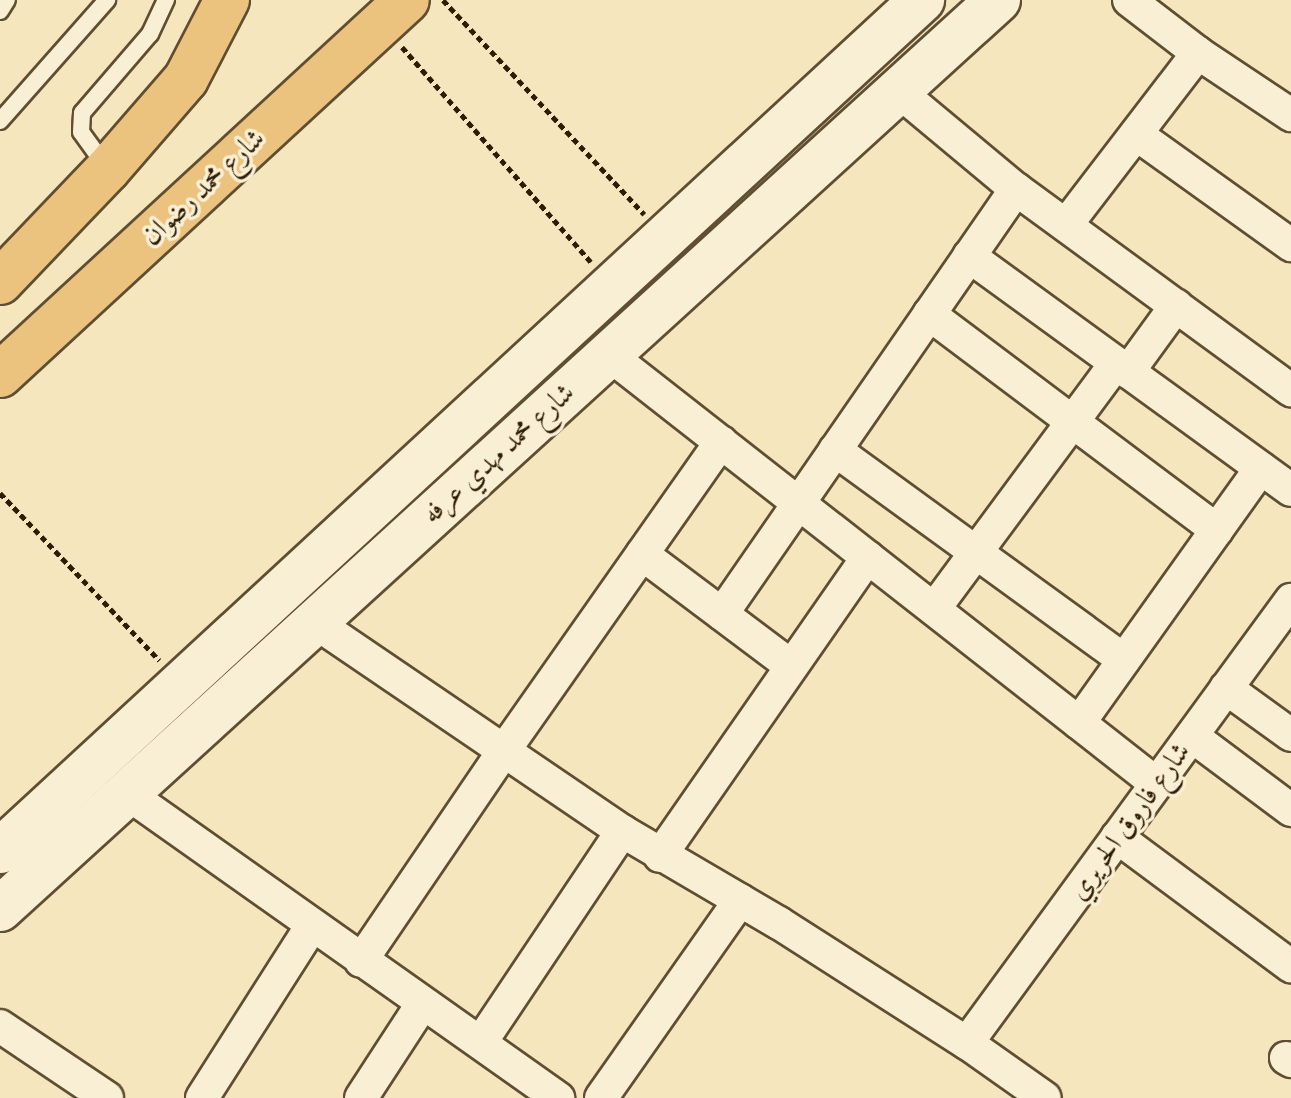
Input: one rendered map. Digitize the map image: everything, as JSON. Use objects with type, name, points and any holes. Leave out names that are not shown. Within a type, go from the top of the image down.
[{"type":"main road","points":[[3,275],[108,169],[186,79],[227,0]]},
{"type":"main road","name":"شارع محمد رضوان","points":[[0,375],[394,12]]},
{"type":"street","name":"شارع محمد مهدي عرفه","points":[[0,851],[922,0]]},
{"type":"street","name":"شارع محمد مهدي عرفه","points":[[0,909],[998,0]]},
{"type":"street","points":[[1129,0],[1198,53],[1291,115]]},
{"type":"street","points":[[1066,225],[1198,53]]},
{"type":"street","points":[[897,90],[1016,189],[1291,390]]},
{"type":"street","points":[[1136,134],[1291,245]]},
{"type":"street","points":[[722,614],[1016,189]]},
{"type":"street","points":[[969,256],[1291,490]]},
{"type":"street","points":[[934,609],[1072,422],[1176,306]]},
{"type":"street","points":[[929,314],[1217,530]]},
{"type":"street","points":[[608,354],[1157,784]]},
{"type":"street","points":[[361,961],[503,752],[721,442]]},
{"type":"street","points":[[835,450],[1124,660]]},
{"type":"street","points":[[1079,723],[1261,468]]},
{"type":"street","points":[[642,554],[791,666]]},
{"type":"street","points":[[660,856],[868,557]]},
{"type":"street","name":"شارع فاروق الحريري","points":[[967,1043],[1291,600]]},
{"type":"street","points":[[313,621],[660,856],[740,900],[967,1043],[1045,1098]]},
{"type":"street","points":[[1226,688],[1291,735]]},
{"type":"street","points":[[1192,736],[1291,810]]},
{"type":"street","points":[[128,794],[311,927],[481,1042],[554,1097]]},
{"type":"street","points":[[481,1042],[622,831]]},
{"type":"street","points":[[1117,837],[1291,966]]},
{"type":"street","points":[[601,1098],[740,900]]},
{"type":"street","points":[[202,1098],[311,927]]},
{"type":"street","points":[[361,1098],[423,1003]]},
{"type":"street","points":[[0,1026],[107,1098]]},
{"type":"lane","points":[[0,11],[7,0]]},
{"type":"lane","points":[[0,121],[107,0]]},
{"type":"lane","points":[[108,169],[81,132],[82,113],[150,34],[166,0]]},
{"type":"path","points":[[443,0],[664,235]]},
{"type":"path","points":[[394,12],[611,284]]},
{"type":"path","points":[[0,493],[181,683]]}]
